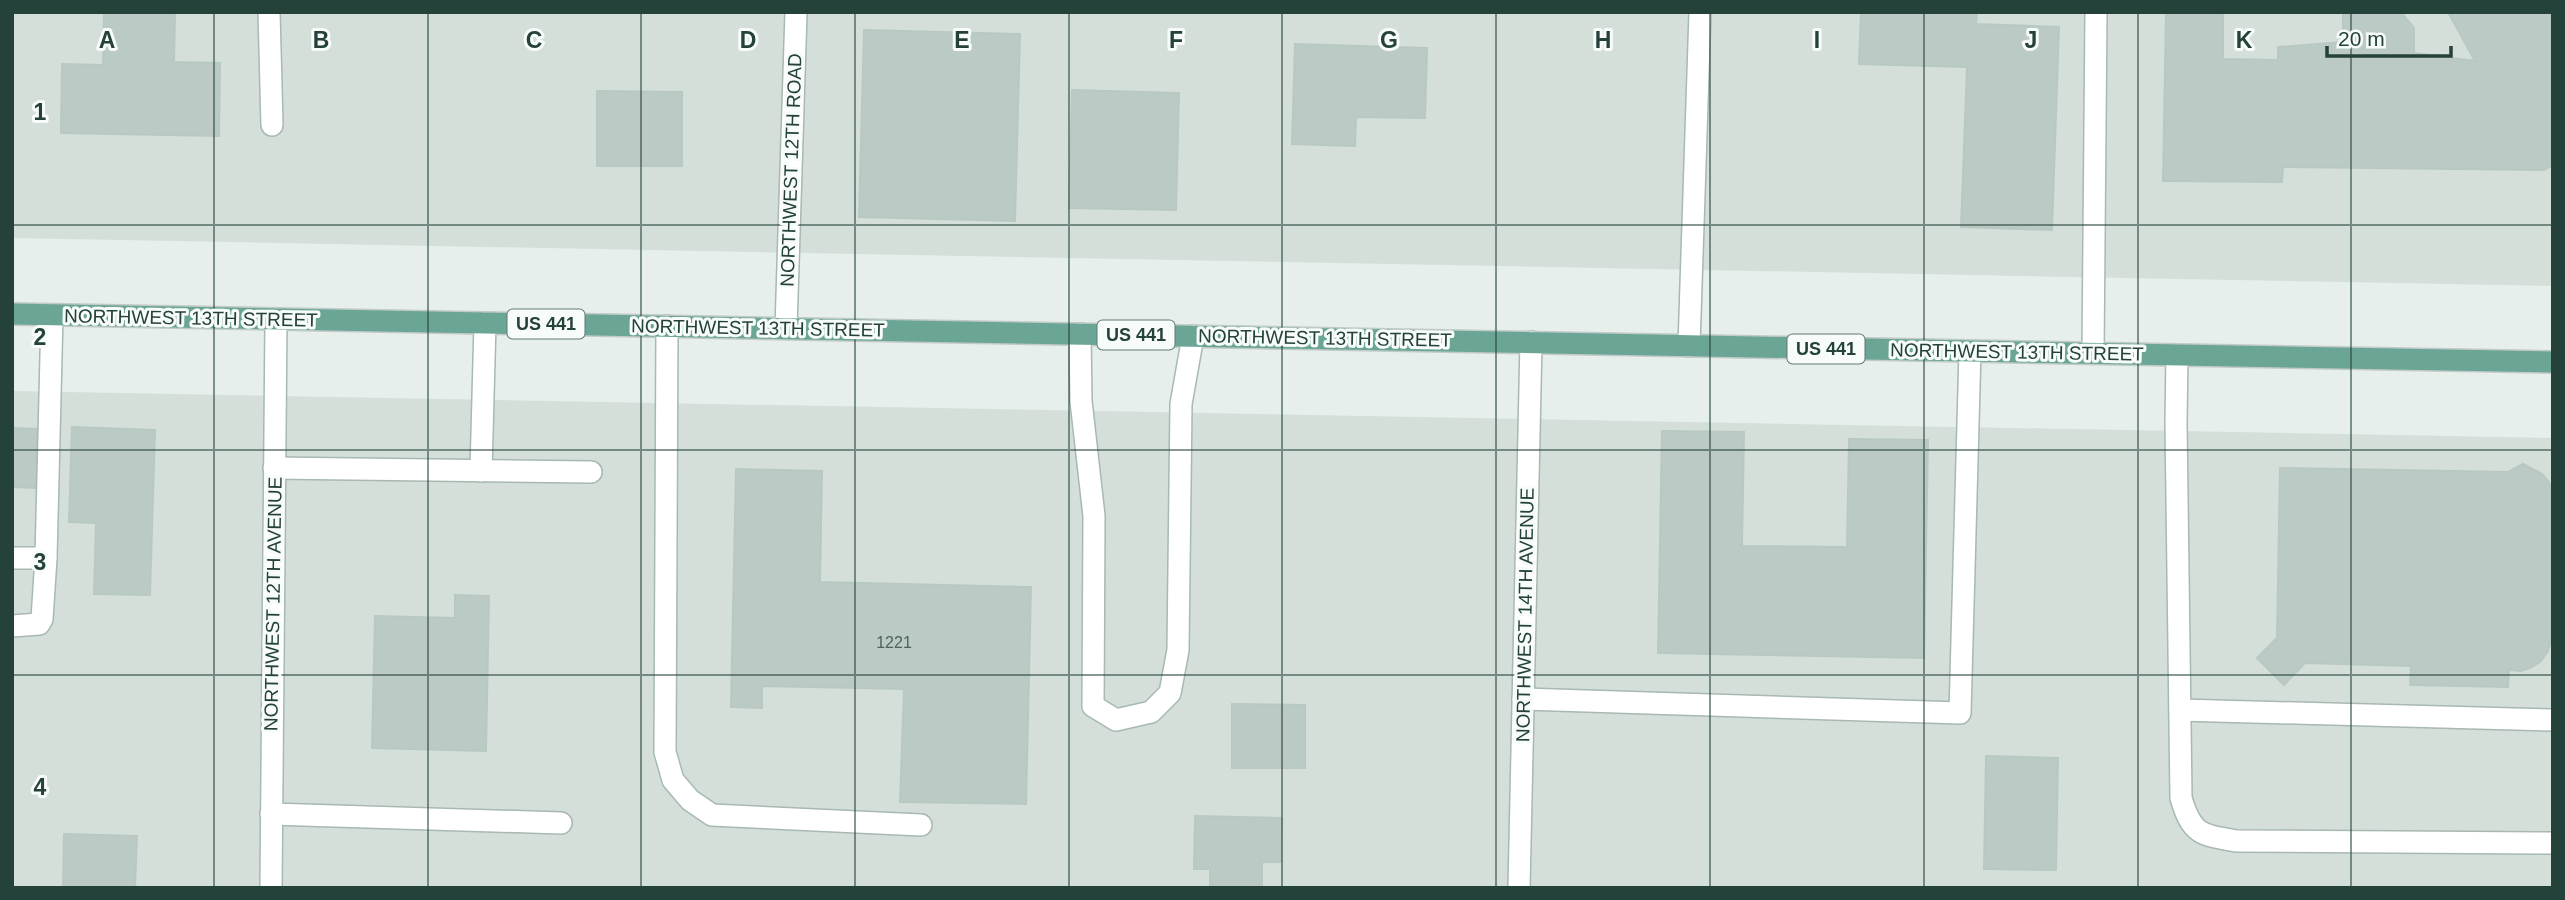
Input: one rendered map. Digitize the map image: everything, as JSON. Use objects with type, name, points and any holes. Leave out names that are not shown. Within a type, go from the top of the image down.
[{"type":"main road","name":"NORTHWEST 13TH STREET","points":[[12,314],[2553,362]]},
{"type":"street","points":[[269,12],[272,125]]},
{"type":"street","name":"NORTHWEST 12TH ROAD","points":[[786,328],[796,12]]},
{"type":"street","points":[[1689,346],[1700,12]]},
{"type":"street","points":[[2093,354],[2096,12]]},
{"type":"street","points":[[12,626],[32,627],[42,619],[52,315]]},
{"type":"street","name":"NORTHWEST 12TH AVENUE","points":[[271,888],[276,319]]},
{"type":"street","points":[[481,471],[485,323]]},
{"type":"street","points":[[667,326],[665,752],[673,780],[690,800],[712,815],[921,825]]},
{"type":"street","points":[[1080,334],[1081,401],[1094,516],[1093,706],[1116,720],[1151,712],[1170,693],[1178,650],[1181,404],[1193,336]]},
{"type":"street","name":"NORTHWEST 14TH AVENUE","points":[[1519,888],[1531,342]]},
{"type":"street","points":[[1523,699],[1960,713],[1970,351]]},
{"type":"street","points":[[2177,355],[2181,798],[2189,823],[2207,836],[2237,841],[2553,843]]},
{"type":"street","points":[[274,468],[591,472]]},
{"type":"street","points":[[12,558],[46,558]]},
{"type":"street","points":[[2180,710],[2553,720]]},
{"type":"street","points":[[271,814],[561,823]]},
{"type":"shaded area","points":[[12,12],[2553,12],[2553,286],[12,238]]},
{"type":"shaded area","points":[[12,391],[2553,438],[2553,888],[12,888]]},
{"type":"building","points":[[104,12],[214,12],[175,13],[174,62],[220,63],[219,136],[61,133],[62,64],[103,65]]},
{"type":"building","points":[[1861,12],[1977,12],[1976,24],[2059,27],[2052,230],[1961,227],[1967,67],[1859,64]]},
{"type":"building","points":[[2166,12],[2223,12],[2223,59],[2278,60],[2278,47],[2343,42],[2343,12],[2401,12],[2414,28],[2414,53],[2475,61],[2448,12],[2553,12],[2553,165],[2544,170],[2283,167],[2282,182],[2163,181]]},
{"type":"building","points":[[864,30],[1020,34],[1015,221],[859,217]]},
{"type":"building","points":[[1295,44],[1427,48],[1425,118],[1356,117],[1355,146],[1292,144]]},
{"type":"building","points":[[1072,90],[1179,93],[1176,210],[1069,208]]},
{"type":"building","points":[[597,91],[682,92],[682,166],[597,166]]},
{"type":"building","points":[[72,427],[155,430],[150,595],[94,594],[96,523],[69,522]]},
{"type":"building","points":[[12,428],[37,429],[36,488],[12,487]]},
{"type":"building","points":[[1662,431],[1744,432],[1742,546],[1847,547],[1849,439],[1928,440],[1924,658],[1658,653]]},
{"type":"building","points":[[2523,464],[2542,474],[2549,482],[2552,492],[2551,641],[2541,661],[2521,671],[2509,670],[2508,687],[2410,685],[2411,666],[2305,663],[2284,685],[2257,658],[2277,638],[2280,468],[2508,472]]},
{"type":"building","points":[[736,469],[822,471],[820,582],[1031,587],[1026,804],[900,802],[904,689],[762,686],[762,708],[731,707]]},
{"type":"building","points":[[455,595],[489,596],[486,751],[372,748],[375,616],[455,618]]},
{"type":"building","points":[[1232,704],[1305,705],[1305,768],[1232,768]]},
{"type":"building","points":[[1986,756],[2058,758],[2056,870],[1984,869]]},
{"type":"building","points":[[1195,816],[1282,818],[1281,862],[1262,862],[1262,888],[1210,888],[1210,869],[1194,869]]},
{"type":"building","points":[[64,834],[137,836],[135,888],[63,888]]}]
